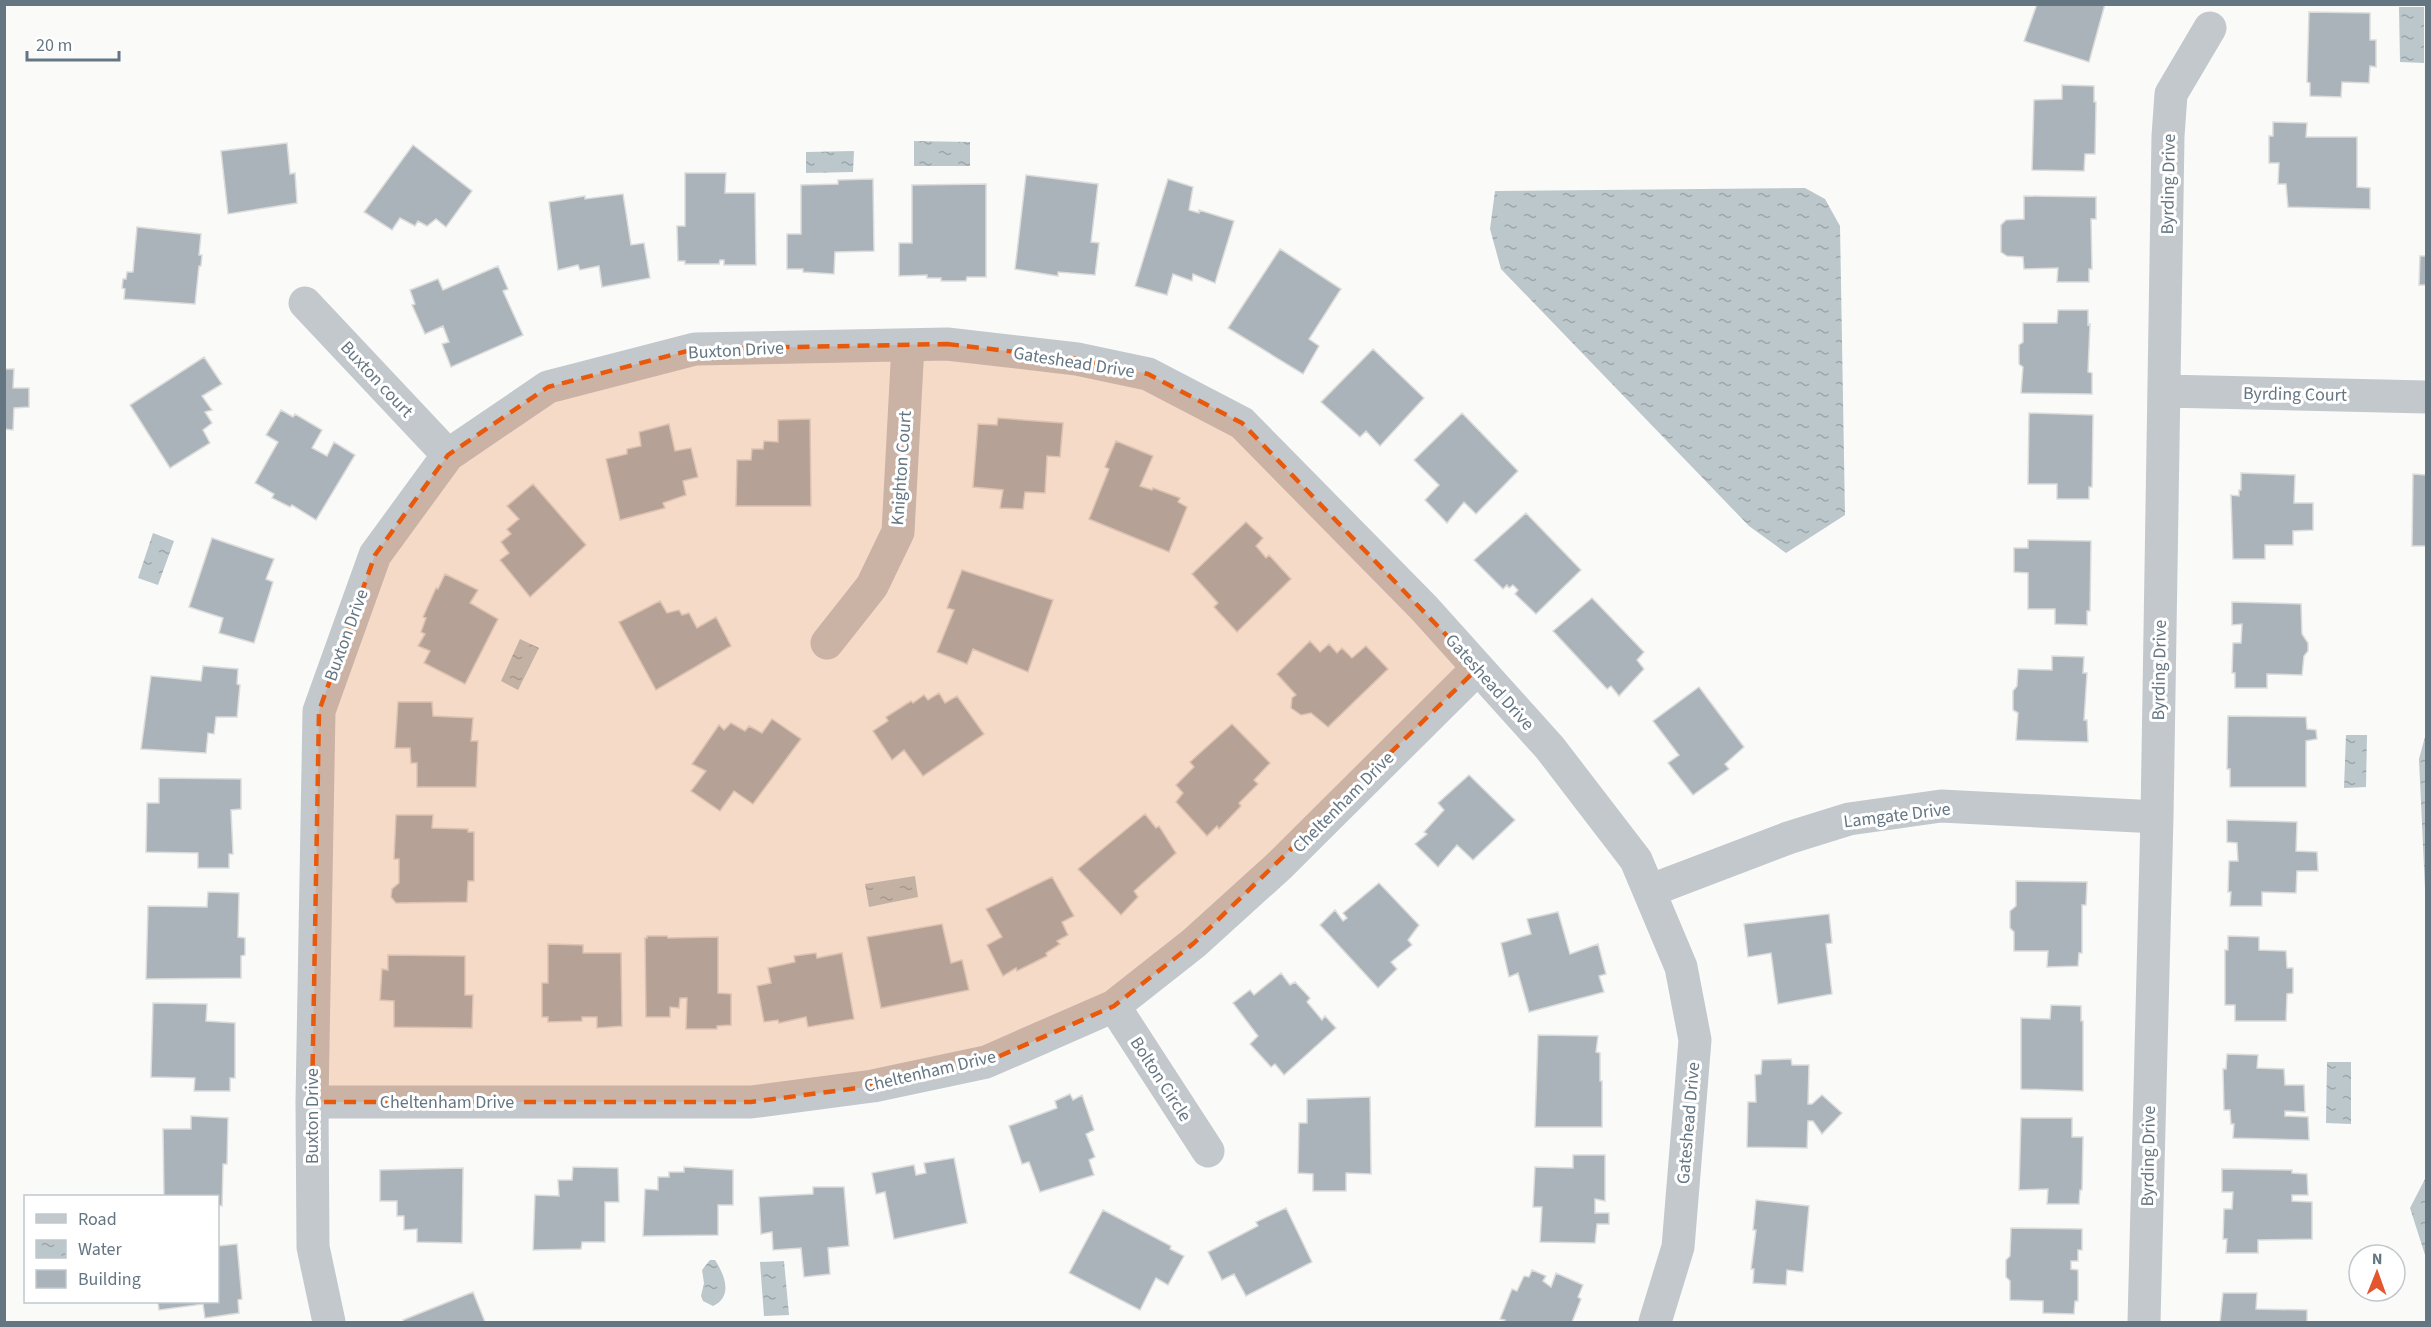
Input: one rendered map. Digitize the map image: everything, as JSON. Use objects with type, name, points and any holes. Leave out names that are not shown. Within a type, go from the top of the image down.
[{"type":"street","name":"Byrding Drive","points":[[2144,1323],[2157,817],[2168,148],[2171,94],[2210,28]]},
{"type":"street","name":"Buxton court","points":[[305,303],[448,455]]},
{"type":"street","name":"Gateshead Drive","points":[[908,345],[947,344],[1077,359],[1148,374],[1242,423],[1424,608],[1550,748],[1636,860],[1681,967],[1695,1040],[1678,1247],[1656,1323]]},
{"type":"street","name":"Buxton Drive","points":[[330,1323],[313,1247],[312,1102],[319,711],[375,555],[448,455],[548,387],[695,349],[908,345]]},
{"type":"street","name":"Knighton Court","points":[[827,643],[872,586],[898,532],[908,345]]},
{"type":"street","name":"Byrding Court","points":[[2164,391],[2427,397]]},
{"type":"street","name":"Cheltenham Drive","points":[[312,1102],[751,1102],[873,1086],[986,1062],[1114,1006],[1194,943],[1279,866],[1478,668]]},
{"type":"street","name":"Lamgate Drive","points":[[1649,891],[1788,838],[1849,819],[1941,807],[2157,817]]},
{"type":"street","name":"Bolton Circle","points":[[1114,1006],[1208,1151]]},
{"type":"highlighted area","points":[[947,344],[1077,359],[1148,374],[1242,423],[1478,668],[1194,943],[1114,1006],[986,1062],[873,1086],[751,1102],[312,1102],[319,711],[375,555],[448,455],[548,387],[695,349]]},
{"type":"water","points":[[2399,7],[2424,7],[2424,63],[2400,62]]},
{"type":"water","points":[[914,141],[970,142],[970,166],[914,166]]},
{"type":"water","points":[[854,151],[853,172],[806,173],[806,152]]},
{"type":"water","points":[[1805,188],[1825,199],[1840,226],[1845,515],[1786,553],[1749,526],[1501,269],[1490,229],[1495,191]]},
{"type":"water","points":[[153,533],[174,541],[158,585],[138,578]]},
{"type":"water","points":[[520,639],[539,648],[518,690],[501,681]]},
{"type":"water","points":[[2426,733],[2426,911],[2419,759]]},
{"type":"water","points":[[2346,735],[2367,735],[2366,787],[2344,788]]},
{"type":"water","points":[[915,876],[918,897],[869,907],[865,884]]},
{"type":"water","points":[[2327,1062],[2351,1062],[2351,1124],[2326,1123]]},
{"type":"water","points":[[2426,1177],[2426,1258],[2410,1208]]},
{"type":"water","points":[[710,1260],[715,1260],[725,1284],[723,1297],[713,1306],[703,1301],[701,1296],[704,1283],[702,1270]]},
{"type":"water","points":[[784,1261],[789,1315],[764,1316],[760,1262]]},
{"type":"building","points":[[2037,4],[2105,4],[2089,62],[2024,41]]},
{"type":"building","points":[[2309,12],[2370,13],[2370,40],[2376,40],[2376,67],[2370,66],[2369,83],[2342,82],[2341,97],[2310,96],[2310,83],[2307,82]]},
{"type":"building","points":[[2062,85],[2094,86],[2095,154],[2085,154],[2084,171],[2032,170],[2034,100],[2062,99]]},
{"type":"building","points":[[2273,122],[2307,123],[2306,137],[2357,137],[2357,187],[2370,188],[2370,209],[2288,207],[2286,184],[2278,184],[2279,163],[2269,163],[2269,136],[2273,136]]},
{"type":"building","points":[[287,143],[290,174],[295,173],[297,203],[228,214],[221,151]]},
{"type":"building","points":[[413,145],[472,191],[446,227],[436,219],[427,226],[418,221],[415,226],[400,218],[392,230],[364,212]]},
{"type":"building","points":[[685,173],[726,173],[725,193],[755,193],[756,265],[724,265],[724,260],[720,260],[719,264],[685,264],[685,261],[678,261],[677,226],[685,226]]},
{"type":"building","points":[[1026,175],[1098,184],[1091,242],[1099,243],[1095,275],[1058,272],[1058,276],[1015,269]]},
{"type":"building","points":[[873,179],[874,251],[835,252],[834,274],[787,269],[787,234],[801,234],[801,185],[838,184],[838,180]]},
{"type":"building","points":[[1168,179],[1193,187],[1189,210],[1199,213],[1199,210],[1234,221],[1215,283],[1193,274],[1192,281],[1173,274],[1167,295],[1135,286]]},
{"type":"building","points":[[986,184],[986,277],[967,277],[966,281],[941,281],[941,278],[927,278],[927,275],[899,276],[899,243],[912,243],[912,185]]},
{"type":"building","points":[[623,194],[631,245],[644,243],[650,278],[602,287],[599,266],[580,270],[578,265],[558,270],[549,202],[585,196],[585,199]]},
{"type":"building","points":[[2024,196],[2096,197],[2096,219],[2091,219],[2092,269],[2089,269],[2089,282],[2057,282],[2058,268],[2024,269],[2023,257],[2007,256],[2001,252],[2001,225],[2006,220],[2024,219]]},
{"type":"building","points":[[137,227],[201,234],[199,255],[202,255],[195,304],[124,299],[123,279],[126,279],[127,272],[133,272]]},
{"type":"building","points":[[1280,249],[1341,289],[1309,339],[1319,346],[1303,374],[1228,328]]},
{"type":"building","points":[[2420,256],[2426,256],[2426,285],[2419,285]]},
{"type":"building","points":[[498,266],[508,289],[503,291],[523,335],[451,367],[442,344],[449,342],[443,326],[425,334],[412,305],[415,304],[410,290],[438,279],[443,290]]},
{"type":"building","points":[[2058,310],[2088,310],[2088,325],[2090,324],[2088,372],[2092,373],[2092,394],[2021,393],[2023,367],[2019,364],[2019,345],[2023,342],[2023,323],[2057,323]]},
{"type":"building","points":[[1373,349],[1424,398],[1380,446],[1366,431],[1360,437],[1321,402]]},
{"type":"building","points":[[204,357],[222,384],[202,396],[212,410],[205,412],[212,423],[203,430],[210,443],[170,468],[130,405]]},
{"type":"building","points":[[4,369],[14,369],[13,388],[29,388],[29,407],[14,408],[13,430],[4,429]]},
{"type":"building","points":[[281,410],[293,417],[295,414],[322,430],[312,448],[327,456],[334,442],[355,455],[316,520],[292,505],[290,507],[272,498],[274,494],[255,483],[278,442],[266,435]]},
{"type":"building","points":[[1462,413],[1518,471],[1476,514],[1464,502],[1447,523],[1425,500],[1439,485],[1414,460]]},
{"type":"building","points":[[2029,413],[2093,415],[2092,487],[2089,487],[2089,499],[2057,499],[2057,484],[2028,484]]},
{"type":"building","points":[[998,418],[1063,423],[1060,457],[1047,456],[1045,493],[1025,492],[1023,509],[1000,508],[1003,490],[973,487],[978,424],[997,425]]},
{"type":"building","points":[[810,419],[811,506],[736,506],[737,460],[751,460],[752,449],[763,449],[764,441],[778,442],[778,420]]},
{"type":"building","points":[[669,424],[675,451],[691,448],[698,477],[683,481],[686,495],[663,503],[665,508],[620,520],[606,459],[627,454],[627,449],[641,446],[639,432]]},
{"type":"building","points":[[1116,441],[1153,456],[1140,486],[1152,490],[1153,488],[1180,498],[1178,502],[1187,507],[1169,552],[1089,519],[1109,469],[1105,467]]},
{"type":"building","points":[[2241,473],[2295,475],[2294,503],[2313,503],[2313,530],[2293,531],[2293,545],[2265,545],[2265,559],[2233,559],[2231,495],[2239,496]]},
{"type":"building","points":[[2413,474],[2426,475],[2426,546],[2412,546]]},
{"type":"building","points":[[533,484],[586,545],[530,597],[500,560],[509,553],[501,542],[511,534],[507,529],[519,519],[507,506]]},
{"type":"building","points":[[1526,513],[1581,570],[1536,614],[1515,594],[1518,590],[1513,585],[1509,588],[1507,585],[1503,589],[1474,560]]},
{"type":"building","points":[[1246,522],[1263,538],[1256,546],[1266,558],[1269,555],[1291,579],[1237,632],[1214,607],[1218,603],[1192,574]]},
{"type":"building","points":[[212,538],[274,559],[266,579],[273,582],[254,643],[219,633],[223,618],[189,607]]},
{"type":"building","points":[[2028,540],[2091,541],[2090,611],[2087,611],[2087,625],[2055,624],[2055,609],[2028,609],[2028,573],[2014,572],[2014,548],[2028,548]]},
{"type":"building","points":[[962,570],[1053,600],[1028,672],[973,649],[967,664],[937,652],[954,610],[947,608]]},
{"type":"building","points":[[445,574],[478,590],[470,603],[498,619],[465,684],[424,663],[430,651],[418,646],[425,634],[421,632],[426,618],[423,617]]},
{"type":"building","points":[[1592,598],[1644,652],[1637,660],[1644,669],[1619,696],[1611,686],[1607,689],[1553,631]]},
{"type":"building","points":[[660,601],[667,613],[679,610],[682,615],[689,613],[697,628],[716,617],[731,646],[656,690],[619,622]]},
{"type":"building","points":[[2232,602],[2301,604],[2302,634],[2308,643],[2302,675],[2267,674],[2267,688],[2235,688],[2235,673],[2232,673],[2233,643],[2241,643],[2242,624],[2232,625]]},
{"type":"building","points":[[1310,641],[1320,652],[1329,644],[1337,653],[1342,648],[1352,658],[1366,646],[1388,669],[1328,727],[1311,713],[1301,715],[1291,708],[1292,698],[1296,695],[1277,674]]},
{"type":"building","points":[[2052,656],[2084,657],[2083,673],[2087,673],[2084,720],[2087,720],[2088,742],[2016,740],[2018,713],[2013,710],[2013,691],[2017,686],[2018,669],[2052,670]]},
{"type":"building","points":[[203,666],[238,669],[237,684],[240,685],[237,717],[216,717],[214,734],[208,733],[206,753],[141,749],[151,676],[201,681]]},
{"type":"building","points":[[1699,687],[1744,747],[1725,764],[1729,769],[1693,795],[1668,763],[1679,755],[1653,721]]},
{"type":"building","points":[[939,693],[945,703],[957,696],[984,734],[923,776],[904,750],[892,760],[873,731],[888,721],[886,717],[911,701],[913,703],[924,695],[928,700]]},
{"type":"building","points":[[398,702],[432,702],[433,716],[473,718],[471,741],[478,741],[476,787],[417,787],[417,763],[411,763],[410,748],[395,748]]},
{"type":"building","points":[[2228,716],[2306,717],[2307,729],[2316,730],[2317,739],[2306,741],[2306,787],[2230,787],[2230,769],[2227,769]]},
{"type":"building","points":[[772,719],[801,739],[753,804],[734,791],[720,811],[691,791],[706,771],[692,764],[719,725],[724,730],[731,723],[745,731],[749,726],[762,733]]},
{"type":"building","points":[[1232,724],[1270,763],[1254,780],[1258,784],[1239,803],[1241,806],[1219,829],[1217,826],[1207,836],[1176,802],[1183,793],[1176,785],[1194,767],[1190,762]]},
{"type":"building","points":[[1469,775],[1515,820],[1473,860],[1457,845],[1438,867],[1415,844],[1427,834],[1424,832],[1444,810],[1438,803]]},
{"type":"building","points":[[159,778],[241,779],[241,809],[231,810],[233,854],[229,854],[229,868],[198,868],[198,853],[146,852],[147,803],[159,803]]},
{"type":"building","points":[[1145,814],[1156,828],[1159,826],[1176,853],[1134,891],[1138,897],[1121,915],[1078,869]]},
{"type":"building","points":[[396,815],[433,815],[432,828],[468,829],[468,832],[474,832],[474,881],[468,881],[467,902],[396,903],[391,897],[392,889],[399,883],[399,859],[394,859]]},
{"type":"building","points":[[2227,820],[2297,822],[2296,851],[2317,852],[2318,871],[2297,871],[2296,893],[2262,892],[2262,906],[2230,906],[2229,861],[2238,861],[2237,843],[2227,842]]},
{"type":"building","points":[[1052,877],[1074,916],[1062,922],[1068,935],[1057,941],[1060,944],[1046,953],[1047,956],[1017,971],[1016,968],[1003,976],[987,945],[1002,937],[986,909]]},
{"type":"building","points":[[2016,881],[2087,882],[2086,905],[2082,905],[2082,953],[2079,953],[2078,966],[2047,967],[2048,951],[2014,951],[2014,932],[2010,928],[2010,911],[2016,906]]},
{"type":"building","points":[[1379,883],[1419,925],[1408,940],[1412,945],[1391,962],[1397,969],[1378,988],[1320,925],[1335,910],[1343,921],[1347,918],[1343,913]]},
{"type":"building","points":[[208,892],[239,893],[238,937],[245,938],[245,955],[241,956],[241,978],[146,979],[148,906],[207,907]]},
{"type":"building","points":[[1558,912],[1570,954],[1598,944],[1606,974],[1599,976],[1604,992],[1529,1012],[1518,973],[1509,977],[1501,943],[1531,934],[1527,919]]},
{"type":"building","points":[[1829,914],[1832,943],[1826,944],[1832,994],[1778,1004],[1771,953],[1748,957],[1744,924]]},
{"type":"building","points":[[942,924],[951,963],[962,960],[969,990],[881,1008],[867,937]]},
{"type":"building","points":[[647,936],[718,937],[718,993],[731,994],[731,1025],[717,1026],[717,1029],[686,1029],[687,998],[680,998],[679,1008],[670,1007],[670,1017],[646,1017],[645,938]]},
{"type":"building","points":[[2228,936],[2259,937],[2259,950],[2286,951],[2287,968],[2293,968],[2293,993],[2287,994],[2286,1021],[2235,1021],[2235,1005],[2225,1005],[2225,950],[2228,950]]},
{"type":"building","points":[[548,944],[583,945],[583,953],[621,953],[622,1026],[597,1028],[597,1017],[582,1017],[582,1021],[548,1022],[548,1017],[542,1017],[542,983],[548,983]]},
{"type":"building","points":[[816,953],[817,958],[842,953],[854,1019],[808,1027],[806,1017],[779,1023],[778,1020],[764,1022],[757,986],[771,983],[768,968],[795,962],[794,956]]},
{"type":"building","points":[[388,955],[465,956],[465,995],[473,995],[472,1028],[394,1027],[394,1001],[380,1000],[382,969],[388,970]]},
{"type":"building","points":[[1281,973],[1290,985],[1295,982],[1310,998],[1307,1002],[1322,1020],[1325,1016],[1336,1028],[1284,1075],[1275,1064],[1271,1067],[1250,1044],[1258,1036],[1233,1003],[1250,990],[1254,995]]},
{"type":"building","points":[[153,1003],[207,1004],[206,1021],[235,1023],[235,1078],[230,1078],[230,1091],[194,1091],[195,1078],[151,1077]]},
{"type":"building","points":[[2051,1005],[2081,1006],[2083,1091],[2021,1089],[2021,1018],[2050,1019]]},
{"type":"building","points":[[1538,1035],[1598,1036],[1596,1052],[1600,1053],[1602,1127],[1535,1127]]},
{"type":"building","points":[[2227,1054],[2258,1055],[2257,1068],[2284,1069],[2285,1085],[2304,1085],[2305,1112],[2285,1111],[2285,1116],[2308,1117],[2309,1140],[2233,1138],[2234,1124],[2231,1124],[2230,1110],[2224,1110],[2223,1069],[2226,1069]]},
{"type":"building","points":[[1791,1059],[1792,1065],[1809,1065],[1808,1104],[1812,1104],[1822,1095],[1842,1113],[1822,1134],[1813,1121],[1808,1121],[1807,1148],[1747,1147],[1748,1102],[1756,1102],[1755,1075],[1761,1074],[1762,1060]]},
{"type":"building","points":[[1070,1094],[1073,1100],[1082,1095],[1094,1130],[1086,1134],[1095,1157],[1089,1160],[1094,1175],[1040,1192],[1029,1162],[1022,1164],[1009,1126],[1057,1108],[1055,1101]]},
{"type":"building","points":[[1370,1097],[1371,1174],[1346,1173],[1346,1191],[1313,1191],[1313,1174],[1298,1173],[1299,1123],[1307,1123],[1307,1099]]},
{"type":"building","points":[[191,1116],[228,1118],[227,1164],[223,1164],[222,1206],[219,1205],[219,1195],[164,1195],[163,1129],[191,1129]]},
{"type":"building","points":[[2021,1118],[2072,1118],[2072,1137],[2083,1137],[2082,1190],[2080,1190],[2079,1204],[2047,1204],[2048,1189],[2019,1190]]},
{"type":"building","points":[[1573,1155],[1605,1155],[1605,1201],[1595,1199],[1595,1213],[1609,1213],[1609,1224],[1597,1224],[1595,1243],[1540,1242],[1542,1207],[1533,1207],[1535,1167],[1573,1168]]},
{"type":"building","points":[[954,1158],[967,1223],[894,1239],[885,1192],[876,1194],[872,1173],[914,1165],[916,1175],[926,1173],[924,1163]]},
{"type":"building","points":[[573,1167],[618,1168],[619,1202],[605,1202],[605,1242],[582,1242],[581,1249],[533,1250],[535,1195],[559,1196],[558,1180],[572,1180]]},
{"type":"building","points":[[684,1167],[733,1170],[733,1205],[718,1205],[718,1235],[643,1236],[645,1189],[658,1190],[658,1177],[669,1177],[669,1172],[684,1172]]},
{"type":"building","points":[[463,1168],[462,1243],[417,1242],[417,1229],[404,1230],[404,1216],[397,1216],[397,1201],[380,1201],[380,1170]]},
{"type":"building","points":[[2222,1169],[2292,1170],[2292,1173],[2307,1174],[2308,1195],[2292,1195],[2292,1201],[2312,1202],[2312,1239],[2258,1240],[2258,1253],[2226,1253],[2227,1239],[2223,1239],[2224,1209],[2232,1209],[2233,1192],[2222,1192]]},
{"type":"building","points":[[813,1187],[844,1187],[849,1246],[828,1248],[830,1274],[804,1277],[801,1248],[773,1250],[772,1232],[761,1234],[759,1197],[813,1194]]},
{"type":"building","points":[[1756,1200],[1809,1206],[1803,1272],[1787,1270],[1786,1285],[1753,1283],[1754,1269],[1751,1269],[1756,1230],[1753,1230]]},
{"type":"building","points":[[1286,1208],[1312,1262],[1246,1296],[1234,1274],[1222,1280],[1208,1252],[1258,1226],[1256,1222]]},
{"type":"building","points":[[1103,1210],[1171,1246],[1170,1249],[1184,1256],[1168,1285],[1156,1278],[1140,1310],[1069,1273]]},
{"type":"building","points":[[2011,1228],[2082,1229],[2082,1250],[2078,1250],[2078,1261],[2071,1261],[2071,1269],[2078,1270],[2078,1301],[2075,1301],[2074,1314],[2043,1313],[2043,1301],[2010,1300],[2010,1281],[2006,1277],[2006,1260],[2010,1256]]},
{"type":"building","points":[[237,1244],[242,1299],[238,1300],[239,1313],[205,1318],[203,1304],[159,1310],[158,1303],[219,1303],[219,1246]]},
{"type":"building","points":[[1532,1270],[1546,1276],[1543,1281],[1551,1287],[1556,1273],[1583,1285],[1578,1297],[1581,1299],[1572,1322],[1504,1322],[1505,1320],[1500,1319],[1512,1289],[1517,1291],[1524,1276],[1529,1277]]},
{"type":"building","points":[[473,1292],[485,1322],[404,1322],[403,1320]]},
{"type":"building","points":[[2223,1293],[2257,1293],[2256,1309],[2307,1310],[2307,1322],[2220,1322]]}]
